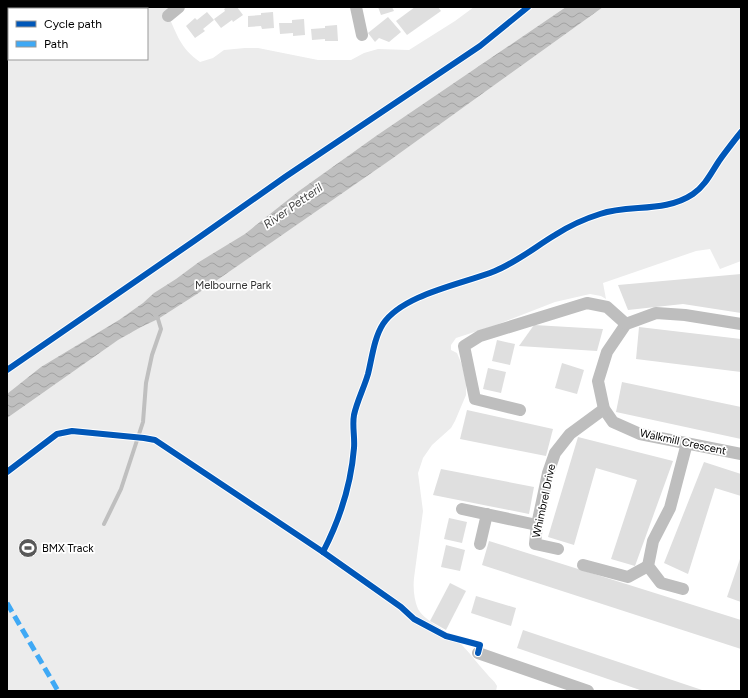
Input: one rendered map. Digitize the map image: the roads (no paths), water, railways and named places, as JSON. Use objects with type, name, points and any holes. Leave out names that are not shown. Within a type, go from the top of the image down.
[{"type":"street","points":[[168,16],[179,7]]},
{"type":"street","points":[[356,7],[362,35]]},
{"type":"street","points":[[520,410],[475,399],[464,346],[480,336],[587,303],[607,308],[626,324]]},
{"type":"street","points":[[604,409],[598,381],[607,352],[626,324],[656,313],[685,315],[741,324]]},
{"type":"street","name":"Walkmill Crescent","points":[[604,409],[614,422],[640,434],[687,442],[741,454]]},
{"type":"street","name":"Whimbrel Drive","points":[[558,549],[535,544],[537,525],[548,473],[555,453],[570,434],[604,409]]},
{"type":"street","points":[[683,589],[661,583],[648,566],[653,541],[670,508],[687,442]]},
{"type":"street","points":[[462,509],[537,525]]},
{"type":"street","points":[[480,544],[487,514]]},
{"type":"street","points":[[583,565],[628,577],[648,566]]},
{"type":"street","points":[[478,653],[588,691]]},
{"type":"water","name":"River Petteril","points":[[566,7],[603,7],[393,158],[197,294],[158,319],[118,340],[7,418],[7,394],[41,367],[119,320],[154,293],[199,262],[245,234],[299,191],[376,136]]},
{"type":"waterway","points":[[104,524],[121,489],[143,422],[146,383],[152,355],[161,329],[155,315]]},
{"type":"place","name":"BMX Track","points":[[28,548]]},
{"type":"park label","name":"Melbourne Park","points":[[233,285]]}]
